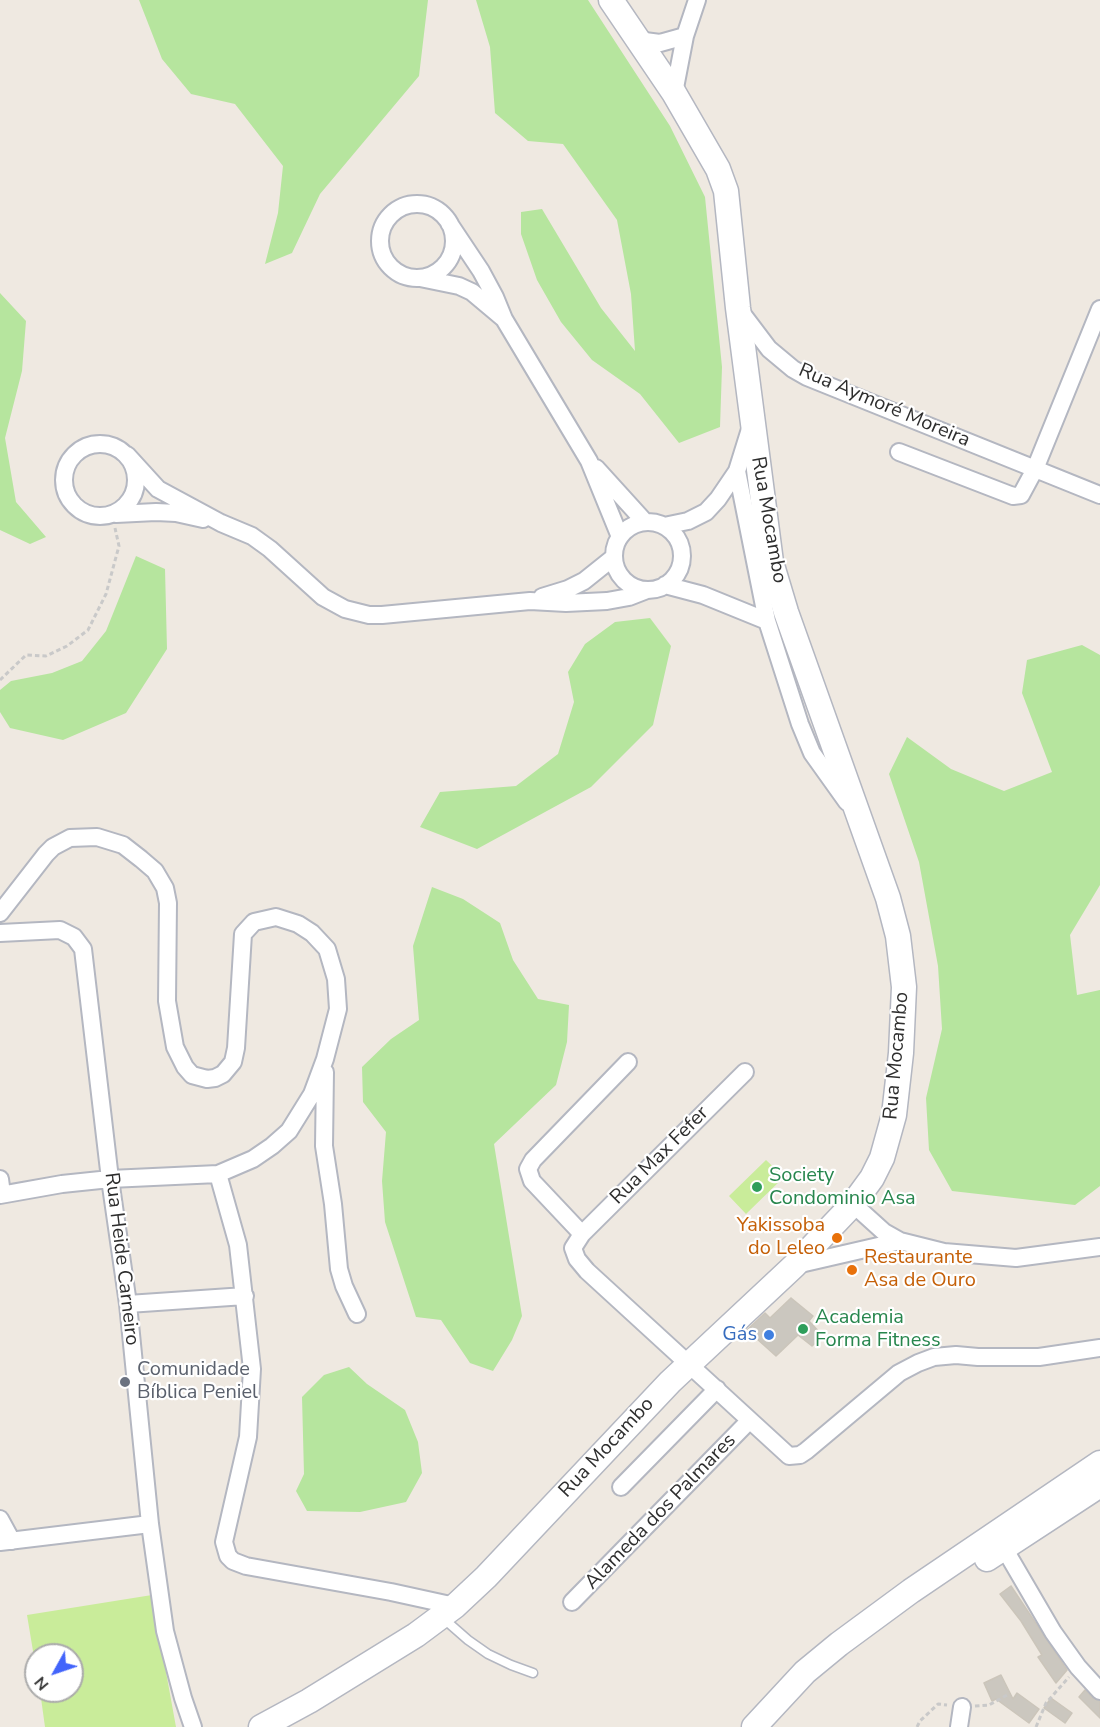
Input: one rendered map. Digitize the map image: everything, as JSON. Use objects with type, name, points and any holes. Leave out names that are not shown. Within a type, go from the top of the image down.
[{"type":"main road","name":"Rua Aymoré Moreira","points":[[611,0],[649,47],[718,169],[726,191],[738,308]]},
{"type":"main road","name":"Rua Mocambo","points":[[261,1727],[366,1667],[448,1611],[486,1577],[687,1364],[794,1266],[853,1204],[872,1178],[882,1158],[894,1115],[901,1053],[904,987],[898,936],[888,898],[786,612],[771,562],[738,308]]},
{"type":"main road","points":[[754,1727],[805,1672],[838,1644],[911,1591],[1100,1464]]},
{"type":"main road","points":[[773,1727],[848,1657],[921,1604],[1100,1485]]},
{"type":"street","points":[[674,93],[685,36],[697,0]]},
{"type":"street","points":[[649,47],[685,36]]},
{"type":"street","points":[[504,319],[472,292],[459,286],[408,277],[396,272],[387,264],[381,253],[379,241],[381,229],[387,218],[396,210],[407,205],[419,204],[431,207],[442,214],[481,271],[504,319],[589,461],[620,537]]},
{"type":"street","points":[[420,278],[442,269],[449,259],[453,248],[453,235],[449,224]]},
{"type":"street","name":"Rua Aymoré Moreira","points":[[738,308],[768,349],[807,377],[1100,495]]},
{"type":"street","points":[[899,452],[1013,496],[1021,495],[1035,469],[1100,309]]},
{"type":"street","points":[[664,526],[688,521],[706,512],[737,471],[752,422]]},
{"type":"street","points":[[221,523],[176,513],[132,512],[100,516],[89,514],[78,509],[70,501],[65,490],[66,467],[81,449],[93,444],[105,444],[117,448],[127,455],[158,489],[221,523],[252,536],[270,549],[323,597],[345,609],[369,615],[530,601],[566,603],[607,601],[629,597],[665,585],[679,570],[682,560],[679,540],[664,526],[645,522],[627,529],[615,546],[614,557],[621,576],[637,588],[647,590]]},
{"type":"street","points":[[111,515],[130,501],[135,491],[137,478],[134,466],[127,455]]},
{"type":"street","points":[[589,461],[645,522]]},
{"type":"street","points":[[737,471],[767,621],[800,723],[812,753],[858,816]]},
{"type":"street","points":[[530,601],[568,590],[584,581],[614,557]]},
{"type":"street","points":[[665,585],[703,595],[767,621]]},
{"type":"street","points":[[0,913],[52,847],[65,840],[77,837],[97,837],[123,845],[155,871],[165,888],[168,903],[167,1001],[175,1047],[185,1067],[192,1075],[207,1079],[215,1078],[223,1074],[233,1062],[236,1048],[243,934],[254,922],[276,917],[298,924],[312,933],[327,949],[336,979],[338,1009],[325,1059],[312,1094],[289,1131],[253,1159],[218,1174],[110,1179],[1,1190]]},
{"type":"street","name":"Rua Heide Carneiro","points":[[0,933],[60,930],[74,937],[84,950],[110,1179],[128,1304],[150,1524],[165,1631],[193,1727]]},
{"type":"street","points":[[325,1059],[324,1146],[333,1204],[339,1269],[357,1314]]},
{"type":"street","points":[[628,1062],[533,1160],[528,1169],[532,1182],[579,1237],[573,1248],[575,1256],[587,1271],[789,1456],[800,1455],[899,1373],[934,1357],[956,1355],[1039,1357],[1100,1348]]},
{"type":"street","name":"Rua Max Fefer","points":[[579,1237],[745,1072]]},
{"type":"street","points":[[218,1174],[238,1245],[252,1369],[248,1437],[224,1542],[228,1556],[233,1561],[246,1566],[391,1592],[448,1611]]},
{"type":"street","points":[[853,1204],[884,1232],[900,1241],[944,1252],[1006,1258],[1100,1247]]},
{"type":"street","points":[[794,1266],[900,1241]]},
{"type":"street","points":[[128,1304],[245,1296]]},
{"type":"street","points":[[621,1487],[717,1389]]},
{"type":"street","name":"Alameda dos Palmares","points":[[573,1602],[749,1421]]},
{"type":"street","points":[[0,1519],[6,1542],[150,1524]]},
{"type":"street","points":[[1004,1548],[1053,1632],[1077,1667],[1100,1691]]},
{"type":"street","points":[[959,1727],[962,1707]]},
{"type":"lane","points":[[448,1611],[468,1640],[488,1654],[510,1665],[533,1672]]},
{"type":"path","points":[[0,680],[26,655],[45,656],[67,646],[88,630],[106,594],[119,546],[111,515]]},
{"type":"path","points":[[1036,1727],[1046,1703],[1077,1667]]},
{"type":"path","points":[[917,1727],[920,1721],[938,1704],[962,1707],[989,1705],[1009,1694]]},
{"type":"green space","points":[[139,0],[428,0],[419,76],[320,194],[292,253],[265,264],[278,213],[283,166],[235,104],[191,94],[162,59]]},
{"type":"green space","points":[[476,0],[588,0],[670,126],[705,197],[722,367],[720,427],[679,443],[640,394],[592,360],[561,322],[537,280],[521,234],[521,212],[542,209],[601,308],[635,351],[631,294],[617,220],[563,144],[528,141],[495,113],[490,47]]},
{"type":"green space","points":[[0,293],[26,321],[22,371],[5,438],[16,502],[46,537],[30,544],[0,530]]},
{"type":"green space","points":[[136,556],[165,569],[167,649],[126,713],[63,740],[10,728],[0,712],[0,690],[11,681],[52,673],[82,661],[106,631]]},
{"type":"green space","points":[[650,618],[671,646],[653,725],[591,787],[477,849],[420,827],[440,792],[516,786],[558,754],[574,702],[568,672],[585,644],[615,622]]},
{"type":"green space","points":[[1082,645],[1100,655],[1100,885],[1070,935],[1077,995],[1100,990],[1100,1186],[1075,1205],[952,1191],[929,1150],[926,1098],[942,1029],[938,966],[919,862],[889,774],[907,737],[951,769],[1004,791],[1052,772],[1022,693],[1027,660]]},
{"type":"green space","points":[[432,887],[463,899],[500,923],[513,960],[538,999],[569,1005],[567,1042],[556,1085],[494,1144],[522,1316],[512,1340],[493,1371],[470,1363],[441,1320],[416,1317],[385,1222],[382,1181],[386,1132],[363,1102],[362,1067],[391,1039],[419,1020],[413,946]]},
{"type":"green space","name":"Society Condominio Asa","points":[[766,1160],[784,1177],[746,1214],[729,1196]]},
{"type":"green space","points":[[349,1367],[367,1384],[405,1410],[418,1442],[422,1473],[406,1502],[360,1512],[307,1511],[296,1491],[304,1474],[302,1397],[324,1375]]},
{"type":"green space","points":[[152,1595],[176,1727],[45,1727],[42,1703],[84,1703],[84,1643],[32,1643],[27,1615]]},
{"type":"building","points":[[791,1298],[813,1316],[809,1321],[823,1336],[812,1346],[798,1335],[776,1356],[747,1330],[765,1313],[770,1318]]},
{"type":"building","points":[[1011,1586],[1067,1670],[1056,1683],[1038,1657],[1042,1655],[1021,1621],[1000,1594]]},
{"type":"building","points":[[1001,1675],[1013,1699],[1017,1693],[1039,1709],[1029,1723],[996,1699],[992,1701],[984,1683]]},
{"type":"building","points":[[1085,1690],[1100,1701],[1100,1718],[1079,1697]]},
{"type":"building","points":[[1051,1698],[1072,1713],[1065,1723],[1044,1708]]},
{"type":"place","name":"Society Condominio Asa","points":[[757,1187]]},
{"type":"place","name":"Yakissoba do Leleo","points":[[837,1238]]},
{"type":"place","name":"Restaurante Asa de Ouro","points":[[852,1270]]},
{"type":"place","name":"Academia Forma Fitness","points":[[803,1329]]},
{"type":"place","name":"Gás","points":[[769,1335]]},
{"type":"place","name":"Comunidade Bíblica Peniel","points":[[125,1382]]}]
